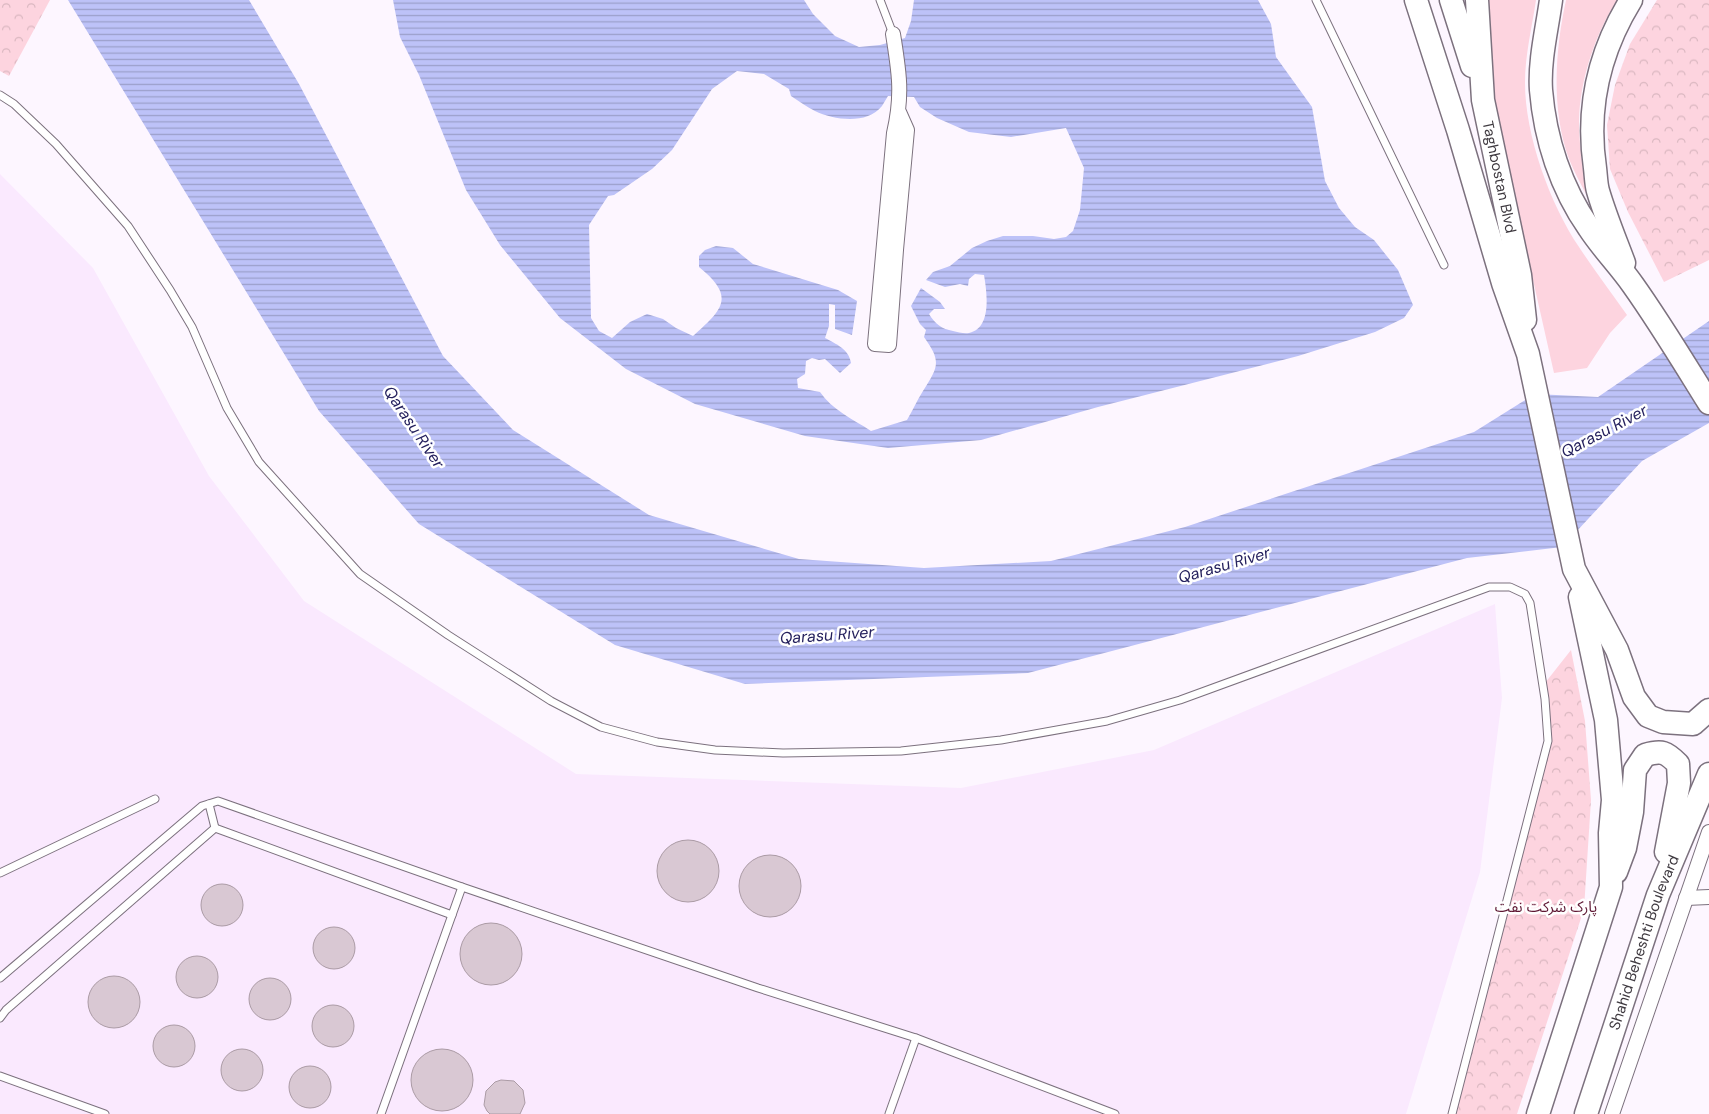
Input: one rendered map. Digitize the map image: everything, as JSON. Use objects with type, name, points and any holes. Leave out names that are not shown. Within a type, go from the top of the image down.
[{"type":"main road","points":[[1416,0],[1458,130],[1503,283],[1528,354],[1606,720],[1612,800],[1610,833],[1611,887]]},
{"type":"main road","points":[[1451,0],[1483,100]]},
{"type":"main road","name":"Taghbostan Blvd","points":[[1477,0],[1483,100],[1520,275],[1528,354]]},
{"type":"main road","points":[[1551,0],[1541,88],[1546,128],[1560,174],[1589,229],[1632,283],[1709,403]]},
{"type":"main road","points":[[1631,0],[1610,39],[1598,75],[1593,98],[1591,127],[1592,152],[1598,189],[1632,283]]},
{"type":"main road","points":[[1574,569],[1617,650],[1634,697],[1648,716],[1663,722],[1693,724],[1709,710]]},
{"type":"main road","points":[[1538,1114],[1625,848],[1632,812],[1635,770],[1645,755],[1659,751],[1670,755],[1678,764],[1679,783],[1658,895]]},
{"type":"main road","name":"Shahid Beheshti Boulevard","points":[[1586,1114],[1658,895],[1709,774]]},
{"type":"street","points":[[893,34],[900,74],[899,112],[894,133],[875,344],[889,345],[907,130],[899,112]]},
{"type":"street","points":[[1612,1114],[1709,832]]},
{"type":"street","points":[[1686,898],[1709,897]]},
{"type":"lane","points":[[880,0],[893,34]]},
{"type":"lane","points":[[1316,0],[1444,265]]},
{"type":"lane","points":[[0,95],[14,104],[56,144],[128,226],[192,327],[227,408],[259,462],[360,574],[448,635],[551,700],[601,727],[657,742],[715,750],[783,753],[901,751],[1001,740],[1107,722],[1180,700],[1489,587],[1510,587],[1525,594],[1530,603],[1545,699],[1548,741],[1452,1114]]},
{"type":"lane","points":[[0,873],[155,799]]},
{"type":"lane","points":[[0,978],[202,806],[218,801],[758,988],[916,1038],[1115,1114]]},
{"type":"lane","points":[[210,804],[215,828]]},
{"type":"lane","points":[[215,828],[452,915]]},
{"type":"lane","points":[[0,1018],[6,1010],[215,828]]},
{"type":"lane","points":[[381,1114],[462,887]]},
{"type":"lane","points":[[889,1114],[916,1038]]},
{"type":"lane","points":[[0,1076],[105,1114]]},
{"type":"shaded area","points":[[0,174],[93,268],[209,476],[304,601],[576,774],[961,788],[1154,750],[1495,604],[1502,698],[1480,872],[1406,1114],[0,1114]]},
{"type":"green space","points":[[0,0],[50,0],[9,76],[0,71]]},
{"type":"green space","points":[[1488,0],[1536,0],[1525,73],[1526,103],[1534,146],[1549,190],[1568,230],[1627,315],[1610,333],[1587,368],[1554,373],[1499,129],[1492,79]]},
{"type":"green space","points":[[1566,0],[1617,0],[1602,28],[1590,58],[1582,89],[1579,130],[1586,194],[1569,159],[1559,120],[1557,60]]},
{"type":"green space","points":[[1657,0],[1709,0],[1709,260],[1664,282],[1628,212],[1610,169],[1607,125],[1615,85],[1630,44]]},
{"type":"green space","name":"پارک شرکت نفت","points":[[1571,650],[1585,721],[1591,800],[1584,909],[1517,1114],[1456,1114],[1550,741],[1545,683]]},
{"type":"water","name":"Qarasu River","points":[[68,0],[249,0],[299,84],[443,356],[513,430],[649,515],[799,559],[924,568],[1051,561],[1185,527],[1474,432],[1535,394],[1598,397],[1709,321],[1709,423],[1642,461],[1562,547],[1467,558],[1028,673],[745,684],[615,645],[419,524],[319,411]]},
{"type":"water","points":[[393,0],[804,0],[813,14],[835,36],[859,47],[880,45],[905,38],[911,21],[914,0],[1258,0],[1271,24],[1276,57],[1312,107],[1325,181],[1339,208],[1355,227],[1374,240],[1398,270],[1413,305],[1404,318],[1375,332],[1298,356],[1098,407],[981,440],[888,448],[805,436],[695,404],[626,369],[560,318],[500,245],[466,190],[419,75],[400,37]],"holes":[[[737,71],[764,74],[789,89],[791,96],[812,109],[831,117],[850,119],[868,116],[876,112],[888,96],[914,97],[920,107],[937,118],[969,132],[1011,137],[1066,128],[1084,168],[1080,210],[1073,231],[1066,237],[1054,239],[1033,236],[1003,236],[972,248],[950,266],[933,272],[926,280],[945,287],[960,284],[968,286],[969,279],[975,274],[984,275],[987,300],[985,317],[976,330],[969,333],[961,333],[939,326],[929,314],[934,309],[945,309],[940,302],[921,288],[911,306],[920,324],[926,330],[924,337],[934,353],[936,364],[932,376],[907,420],[871,431],[830,404],[820,392],[798,388],[797,379],[805,374],[806,361],[812,358],[825,359],[840,373],[851,363],[845,351],[825,338],[829,326],[829,304],[835,305],[835,329],[852,335],[857,301],[838,290],[753,264],[733,248],[716,246],[705,250],[699,256],[699,267],[711,277],[718,287],[721,303],[712,318],[693,336],[663,319],[647,314],[630,322],[612,338],[599,331],[591,318],[589,225],[608,196],[614,195],[652,169],[672,150],[712,89]]]},
{"type":"building","points":[[682,840],[694,840],[710,849],[717,859],[719,871],[717,883],[710,893],[694,902],[682,902],[671,897],[662,888],[657,877],[657,865],[662,854],[671,845]]},
{"type":"building","points":[[764,855],[776,855],[792,864],[799,874],[801,886],[799,898],[792,908],[776,917],[764,917],[753,912],[744,903],[739,892],[739,880],[744,869],[753,860]]},
{"type":"building","points":[[222,884],[237,890],[243,905],[237,920],[222,926],[207,920],[201,905],[207,890]]},
{"type":"building","points":[[485,923],[497,923],[513,932],[520,942],[522,954],[520,966],[513,976],[497,985],[485,985],[474,980],[465,971],[460,960],[460,948],[465,937],[474,928]]},
{"type":"building","points":[[334,927],[349,933],[355,948],[349,963],[334,969],[319,963],[313,948],[319,933]]},
{"type":"building","points":[[197,956],[212,962],[218,977],[212,992],[197,998],[182,992],[176,977],[182,962]]},
{"type":"building","points":[[109,976],[119,976],[133,983],[140,997],[140,1007],[133,1021],[119,1028],[109,1028],[99,1024],[92,1017],[88,1007],[88,997],[92,987],[99,980]]},
{"type":"building","points":[[270,978],[285,984],[291,999],[285,1014],[270,1020],[255,1014],[249,999],[255,984]]},
{"type":"building","points":[[333,1005],[348,1011],[354,1026],[348,1041],[333,1047],[318,1041],[312,1026],[318,1011]]},
{"type":"building","points":[[174,1025],[189,1031],[195,1046],[189,1061],[174,1067],[159,1061],[153,1046],[159,1031]]},
{"type":"building","points":[[242,1049],[257,1055],[263,1070],[257,1085],[242,1091],[227,1085],[221,1070],[227,1055]]},
{"type":"building","points":[[436,1049],[448,1049],[464,1058],[471,1068],[473,1080],[471,1092],[464,1102],[448,1111],[436,1111],[425,1106],[416,1097],[411,1086],[411,1074],[416,1063],[425,1054]]},
{"type":"building","points":[[310,1066],[325,1072],[331,1087],[325,1102],[310,1108],[295,1102],[289,1087],[295,1072]]},
{"type":"building","points":[[501,1080],[514,1081],[523,1090],[525,1103],[520,1114],[490,1114],[487,1111],[484,1105],[486,1091],[495,1082]]}]
